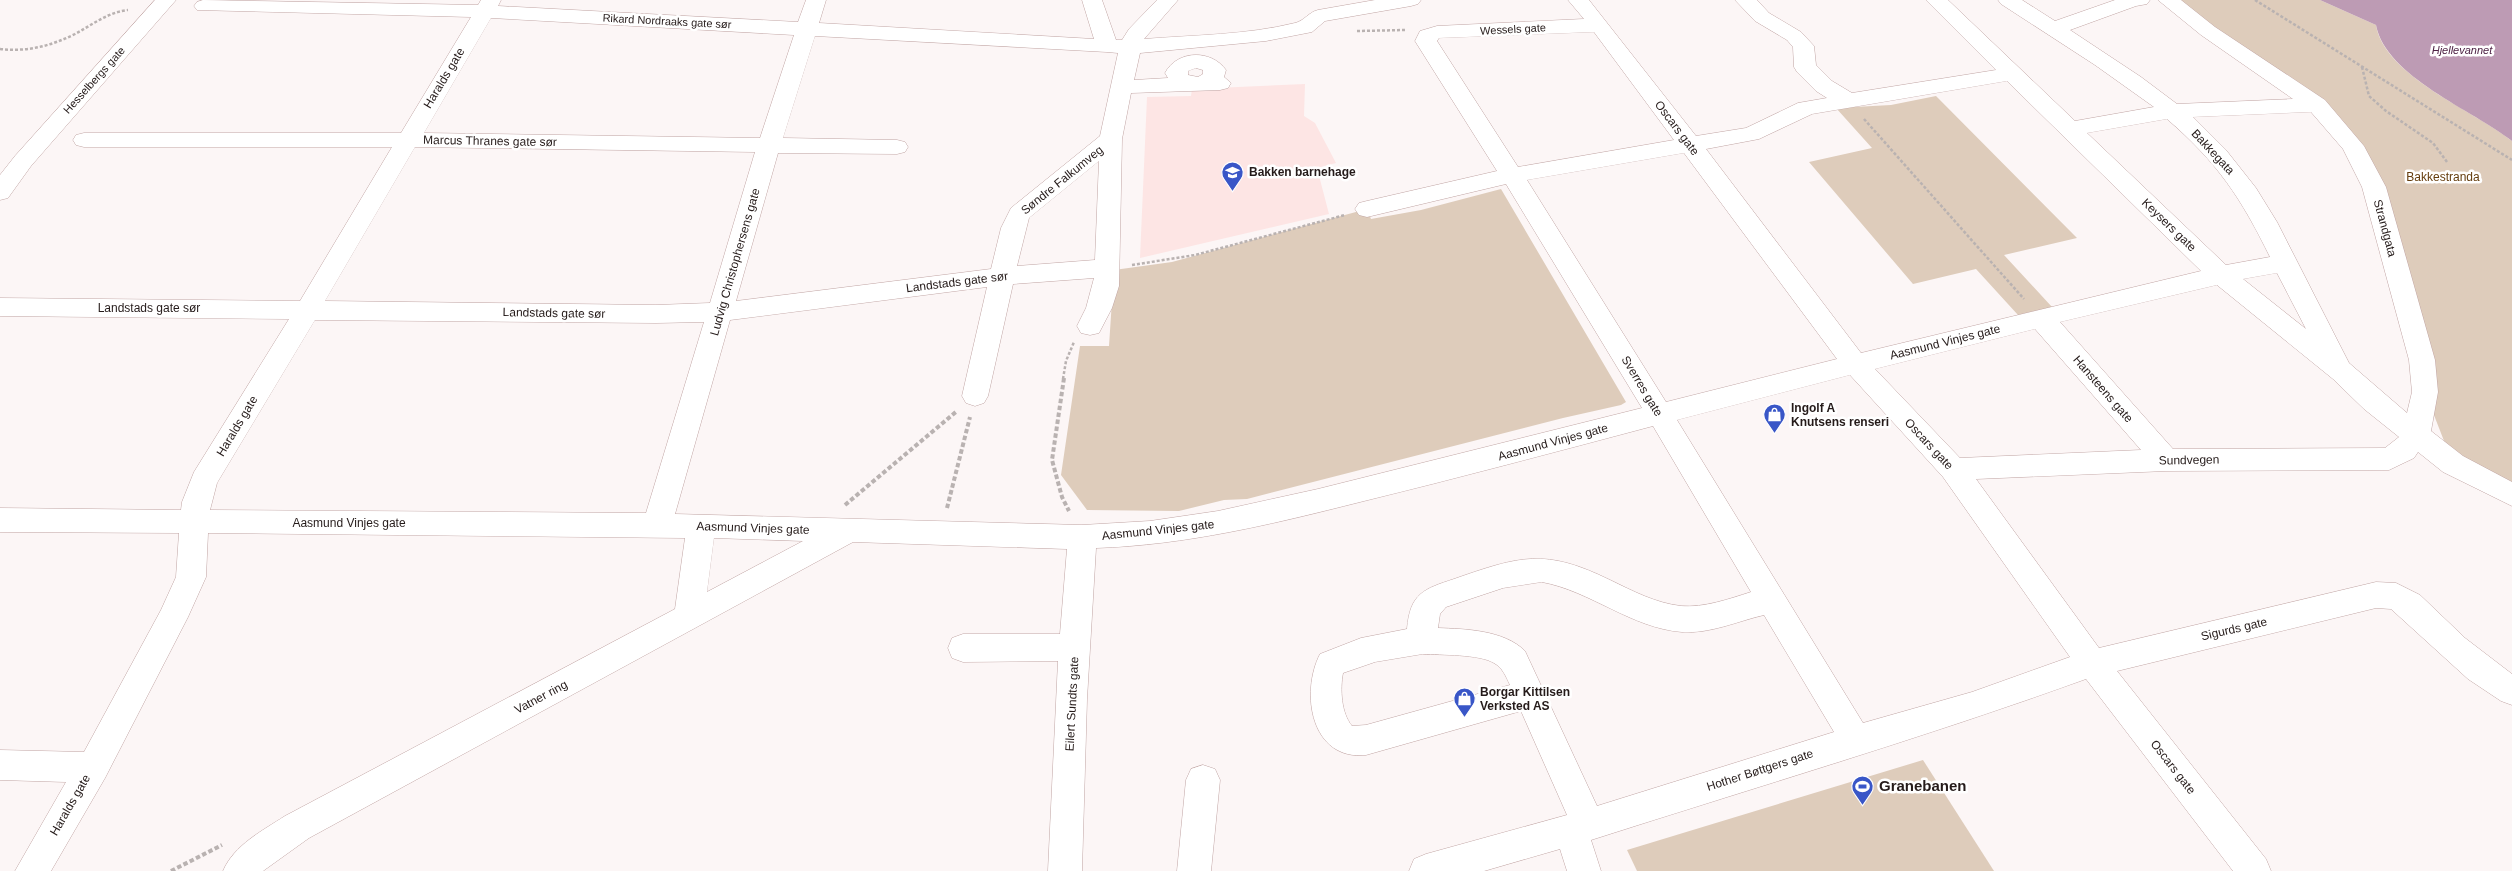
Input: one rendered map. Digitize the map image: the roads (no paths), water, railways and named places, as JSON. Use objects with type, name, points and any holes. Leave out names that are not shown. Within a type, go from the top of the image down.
[{"type":"street","name":"Hesselbergs gate","points":[[0,192],[23,161],[166,0]]},
{"type":"street","name":"Ludvig Christophersens gate","points":[[656,524],[721,312],[769,145],[816,0]]},
{"type":"street","points":[[1092,0],[1107,46]]},
{"type":"street","name":"Søndre Falkumveg","points":[[1090,326],[1099,308],[1106,286],[1111,139],[1120,87],[1136,33],[1168,0]]},
{"type":"street","name":"Rikard Nordraaks gate sør","points":[[204,6],[487,6],[1130,48],[1266,35],[1305,28],[1318,16],[1411,0]]},
{"type":"street","name":"Oscars gate","points":[[1578,0],[1600,25],[1855,364],[1953,469],[2092,663],[2254,871]]},
{"type":"street","points":[[1745,0],[1762,17],[1794,36],[1803,46],[1805,67],[1824,86],[1849,101]]},
{"type":"street","name":"Keysers gate","points":[[1936,0],[2010,74],[2220,274],[2342,372],[2374,402],[2416,435]]},
{"type":"street","name":"Bakkegata","points":[[2008,0],[2112,66],[2174,111],[2218,154],[2243,185],[2260,212],[2284,263],[2342,372]]},
{"type":"street","points":[[2053,29],[2134,0],[2140,0]]},
{"type":"street","name":"Strandgata","points":[[2168,0],[2208,31],[2317,105],[2353,146],[2374,187],[2422,360],[2425,392],[2416,435]]},
{"type":"street","name":"Haralds gate","points":[[32,871],[93,767],[173,618],[191,577],[196,502],[204,480],[308,310],[406,140],[487,6]]},
{"type":"street","name":"Wessels gate","points":[[1427,35],[1436,32],[1600,25]]},
{"type":"street","name":"Sverres gate","points":[[1427,35],[1426,41],[1513,175],[1856,740]]},
{"type":"street","points":[[1367,209],[1513,175],[1751,134],[1806,108],[2010,74]]},
{"type":"street","points":[[1120,87],[1220,83]]},
{"type":"street","points":[[2069,129],[2174,111],[2317,105]]},
{"type":"street","name":"Søndre Falkumveg","points":[[975,396],[1004,276],[1013,228],[1020,214],[1111,139]]},
{"type":"street","name":"Marcus Thranes gate sør","points":[[84,140],[406,140],[897,147]]},
{"type":"street","name":"Hesselbergs gate","points":[[0,181],[23,161]]},
{"type":"street","name":"Aasmund Vinjes gate","points":[[0,520],[195,523],[656,524],[1082,537],[1169,531],[1237,520],[1503,456],[1658,414],[2040,318],[2220,274],[2284,263]]},
{"type":"street","name":"Landstads gate sør","points":[[0,307],[656,314],[721,312],[1004,276],[1106,268]]},
{"type":"street","name":"Hansteens gate","points":[[2040,318],[2166,460]]},
{"type":"street","points":[[2416,435],[2453,464],[2512,495]]},
{"type":"street","name":"Sundvegen","points":[[1953,469],[2166,460],[2389,459],[2404,450],[2416,435]]},
{"type":"street","points":[[689,618],[702,526]]},
{"type":"street","name":"Vatner ring","points":[[240,871],[251,859],[297,827],[689,618],[847,531]]},
{"type":"street","name":"Eilert Sundts gate","points":[[1065,871],[1071,699],[1082,537]]},
{"type":"street","points":[[1422,641],[1422,618],[1425,608],[1434,598],[1522,572],[1542,570],[1566,576],[1652,612],[1682,619],[1712,615],[1771,600]]},
{"type":"street","name":"Sigurds gate","points":[[2092,663],[2376,595],[2396,596],[2409,604],[2454,648],[2479,669],[2512,691]]},
{"type":"street","points":[[1529,694],[1366,740],[1352,742],[1339,735],[1328,712],[1325,680],[1331,665],[1347,654],[1422,641],[1492,648],[1508,654],[1516,664],[1529,694],[1579,827],[1584,871]]},
{"type":"street","points":[[963,648],[1076,647]]},
{"type":"street","name":"Hother Bøttgers gate","points":[[1426,871],[1579,827],[1856,740],[1972,706],[2092,663]]},
{"type":"street","points":[[0,765],[93,767]]},
{"type":"street","points":[[1194,871],[1203,780]]},
{"type":"water","name":"Hjellevannet","points":[[2320,0],[2512,0],[2512,141],[2433,91],[2413,76],[2396,61],[2383,44],[2376,25]]},
{"type":"place","name":"Bakken barnehage","points":[[1233,191]]},
{"type":"place","name":"Ingolf A Knutsens renseri","points":[[1775,434]]},
{"type":"place","name":"Borgar Kittilsen Verksted AS","points":[[1464,718]]},
{"type":"place","name":"Granebanen","points":[[1863,805]]},
{"type":"park label","name":"Bakkestranda","points":[[2443,177]]}]
